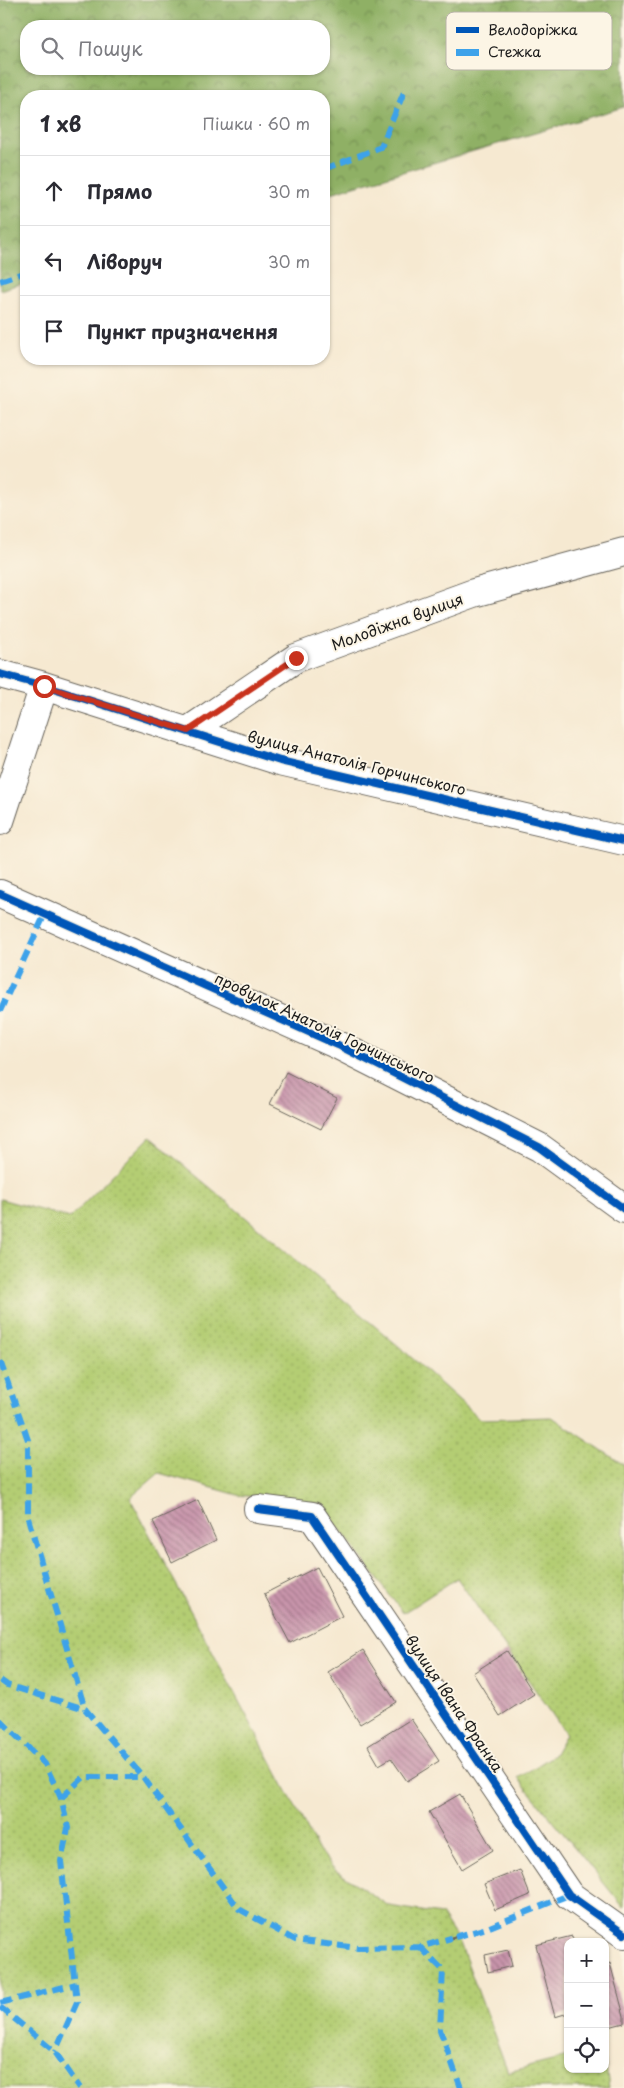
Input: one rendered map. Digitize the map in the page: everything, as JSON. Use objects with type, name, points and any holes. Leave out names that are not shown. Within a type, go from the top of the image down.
[{"type":"street","name":"Молодіжна вулиця","points":[[188,731],[296,658],[474,593],[624,552]]},
{"type":"street","name":"вулиця Анатолія Горчинського","points":[[0,674],[44,686],[280,761],[622,837]]},
{"type":"street","points":[[0,821],[44,686]]},
{"type":"street","name":"провулок Анатолія Горчинського","points":[[0,894],[338,1045],[539,1147],[624,1210]]},
{"type":"street","name":"вулиця Івана Франка","points":[[258,1509],[312,1516],[569,1895],[624,1934]]},
{"type":"green space","points":[[0,0],[624,0],[624,107],[330,193],[330,90],[20,90],[20,284],[0,290]]},
{"type":"green space","points":[[150,1137],[402,1349],[480,1419],[552,1417],[624,1465],[624,1908],[518,1778],[554,1755],[566,1734],[457,1578],[403,1613],[321,1504],[238,1495],[159,1473],[130,1498],[319,1851],[335,1870],[389,1906],[441,1914],[460,1943],[508,2072],[564,2058],[564,2073],[607,2073],[609,2088],[0,2088],[0,1199],[70,1218]]},
{"type":"building","points":[[286,1072],[337,1098],[321,1129],[270,1104]]},
{"type":"building","points":[[198,1500],[216,1540],[172,1562],[153,1521]]},
{"type":"building","points":[[317,1567],[342,1616],[290,1643],[264,1594]]},
{"type":"building","points":[[363,1650],[396,1702],[360,1724],[328,1672]]},
{"type":"building","points":[[507,1651],[534,1694],[500,1716],[473,1673]]},
{"type":"building","points":[[411,1719],[439,1761],[407,1781],[391,1758],[379,1765],[368,1746]]},
{"type":"building","points":[[460,1794],[493,1850],[462,1869],[429,1812]]},
{"type":"building","points":[[520,1870],[530,1895],[495,1910],[484,1884]]},
{"type":"building","points":[[564,1938],[564,2014],[555,2017],[536,1945]]},
{"type":"building","points":[[508,1950],[512,1966],[488,1972],[485,1955]]},
{"type":"building","points":[[609,1963],[624,2016],[624,2023],[609,2027],[609,1983]]},
{"type":"marked path","points":[[330,167],[381,147],[404,92]]},
{"type":"marked path","points":[[0,281],[20,274]]},
{"type":"marked path","points":[[0,1011],[45,914]]},
{"type":"marked path","points":[[0,1361],[28,1440],[28,1518],[85,1709]]},
{"type":"marked path","points":[[0,1680],[7,1685],[85,1709],[143,1777],[239,1909],[295,1940],[358,1948],[420,1947],[451,1938]]},
{"type":"marked path","points":[[0,1720],[45,1764],[61,1798],[68,1828],[61,1861],[77,2002],[55,2052]]},
{"type":"marked path","points":[[61,1798],[84,1777],[143,1777]]},
{"type":"marked path","points":[[455,1937],[487,1928],[569,1895]]},
{"type":"marked path","points":[[420,1947],[443,1970],[440,2030],[461,2088]]},
{"type":"marked path","points":[[0,2003],[76,1984]]},
{"type":"marked path","points":[[0,2007],[55,2052],[80,2088]]},
{"type":"cycle path","points":[[0,674],[44,686],[280,761],[624,841]]},
{"type":"cycle path","points":[[0,894],[338,1045],[539,1147],[624,1209]]},
{"type":"cycle path","points":[[258,1509],[312,1516],[569,1895],[624,1934]]},
{"type":"route","points":[[44,686],[188,731],[296,658]]}]
